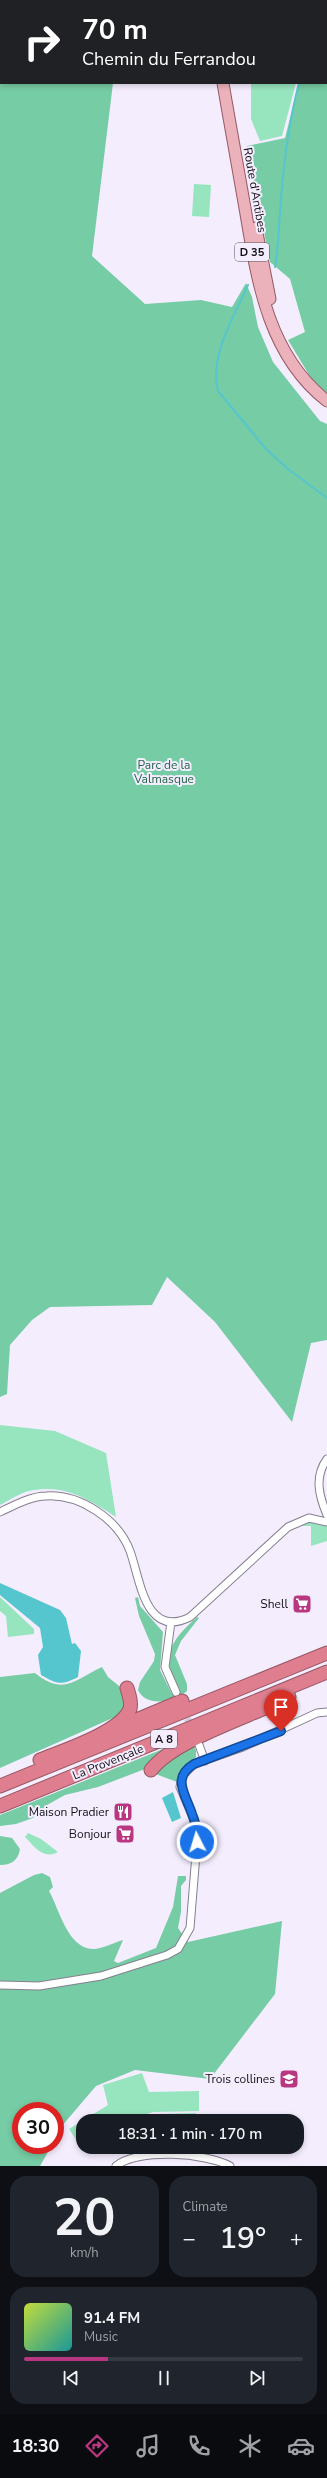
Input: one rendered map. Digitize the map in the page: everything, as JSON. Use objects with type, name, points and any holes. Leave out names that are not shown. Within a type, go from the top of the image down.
[{"type":"highway","name":"La Provençale","points":[[0,1786],[327,1653]]},
{"type":"highway","name":"La Provençale","points":[[0,1806],[327,1672]]},
{"type":"highway","points":[[151,1770],[160,1760],[178,1748],[287,1698],[327,1677]]},
{"type":"highway","points":[[104,1732],[118,1722],[130,1710],[131,1701],[127,1688]]},
{"type":"highway","points":[[0,1777],[104,1732],[179,1697]]},
{"type":"main road","name":"Route d'Antibes","points":[[223,84],[256,274],[264,306],[277,338],[294,366],[308,384],[327,401]]},
{"type":"main road","name":"Route d'Antibes","points":[[228,84],[265,277],[276,320],[298,362],[327,394]]},
{"type":"street","points":[[327,1459],[321,1470],[318,1492],[327,1515]]},
{"type":"street","points":[[0,1512],[45,1496],[61,1496],[81,1502],[101,1514],[121,1534],[130,1550],[147,1606],[160,1618],[171,1622],[190,1617],[288,1527],[309,1518],[327,1522]]},
{"type":"street","points":[[171,1622],[165,1667],[179,1697]]},
{"type":"street","points":[[0,1986],[39,1986],[101,1976],[168,1955],[178,1949],[190,1928],[197,1842],[195,1822],[180,1787],[181,1781],[190,1767],[243,1747],[317,1713],[327,1712]]},
{"type":"street","points":[[200,1745],[205,1761]]},
{"type":"street","points":[[116,2166],[124,2162],[150,2155],[186,2154],[230,2166]]},
{"type":"street","points":[[124,2162],[132,2166]]},
{"type":"green space","name":"Parc de la Valmasque","points":[[0,84],[113,84],[92,256],[145,304],[201,300],[232,307],[246,283],[252,297],[258,327],[273,362],[320,421],[327,424],[327,1340],[311,1343],[292,1422],[215,1322],[167,1277],[152,1305],[50,1307],[32,1320],[10,1345],[7,1394],[0,1397]]},
{"type":"green space","points":[[251,84],[296,84],[282,136],[260,141],[251,119]]},
{"type":"green space","points":[[299,84],[327,84],[327,395],[314,383],[288,340],[305,332],[290,279],[270,262],[247,146],[285,138]]},
{"type":"green space","points":[[194,184],[211,185],[209,217],[192,216]]},
{"type":"green space","points":[[0,1425],[55,1431],[106,1453],[116,1517],[77,1495],[57,1490],[46,1489],[30,1491],[0,1505]]},
{"type":"green space","points":[[309,1520],[327,1524],[327,1541],[311,1546],[311,1526],[299,1526]]},
{"type":"green space","points":[[0,1597],[34,1629],[34,1634],[8,1637],[6,1616],[0,1611]]},
{"type":"green space","points":[[138,1597],[140,1606],[163,1632],[160,1670],[172,1694],[180,1690],[173,1677],[169,1664],[170,1650],[182,1632],[197,1617],[199,1618],[181,1641],[175,1655],[187,1684],[187,1691],[175,1698],[154,1701],[142,1696],[138,1690],[140,1682],[154,1661],[155,1654],[139,1616],[135,1598]]},
{"type":"green space","points":[[102,1667],[108,1677],[124,1690],[128,1706],[115,1717],[0,1768],[0,1677],[35,1673],[54,1684],[62,1685],[76,1681]]},
{"type":"green space","points":[[193,1745],[196,1750],[196,1757],[182,1769],[177,1782],[153,1773]]},
{"type":"green space","points":[[168,1747],[145,1769],[98,1787],[65,1795],[47,1805],[33,1818],[16,1824],[0,1826],[0,1815]]},
{"type":"green space","points":[[28,1833],[41,1839],[58,1852],[48,1854],[40,1851],[25,1837]]},
{"type":"green space","points":[[0,1836],[12,1838],[20,1849],[18,1857],[11,1863],[0,1865]]},
{"type":"green space","points":[[42,1873],[50,1877],[53,1887],[49,1891],[67,1930],[80,1945],[89,1949],[100,1948],[123,1940],[114,1961],[118,1963],[156,1948],[173,1907],[178,1876],[186,1876],[186,1880],[181,1886],[181,1912],[178,1928],[188,1942],[282,1921],[275,1994],[210,2079],[135,2070],[96,2086],[64,2123],[64,2102],[12,2102],[12,2154],[47,2154],[40,2166],[0,2166],[0,1893],[34,1875]]},
{"type":"green space","points":[[142,2073],[149,2092],[199,2091],[199,2111],[153,2112],[147,2114],[93,2114],[108,2105],[103,2085]]},
{"type":"green space","points":[[196,2113],[196,2114],[159,2114]]},
{"type":"green space","points":[[76,2125],[76,2140],[69,2129]]},
{"type":"water","points":[[0,1583],[60,1610],[66,1618],[72,1644],[75,1643],[81,1651],[78,1677],[67,1682],[59,1683],[41,1675],[38,1655],[43,1647],[40,1628],[0,1595]]},
{"type":"water","points":[[173,1792],[181,1818],[172,1822],[162,1798]]},
{"type":"waterway","points":[[275,267],[285,155],[292,112],[299,84]]},
{"type":"waterway","points":[[248,285],[224,337],[220,351],[216,378],[218,391],[266,449],[288,469],[327,498]]},
{"type":"tunnel","points":[[183,1709],[193,1731]]},
{"type":"place","name":"Shell","points":[[302,1604]]},
{"type":"place","name":"Maison Pradier","points":[[123,1812]]},
{"type":"place","name":"Bonjour","points":[[125,1834]]},
{"type":"place","name":"Trois collines","points":[[289,2079]]},
{"type":"route","points":[[197,1842],[195,1822],[180,1787],[184,1773],[194,1764],[243,1747],[281,1731]]}]
